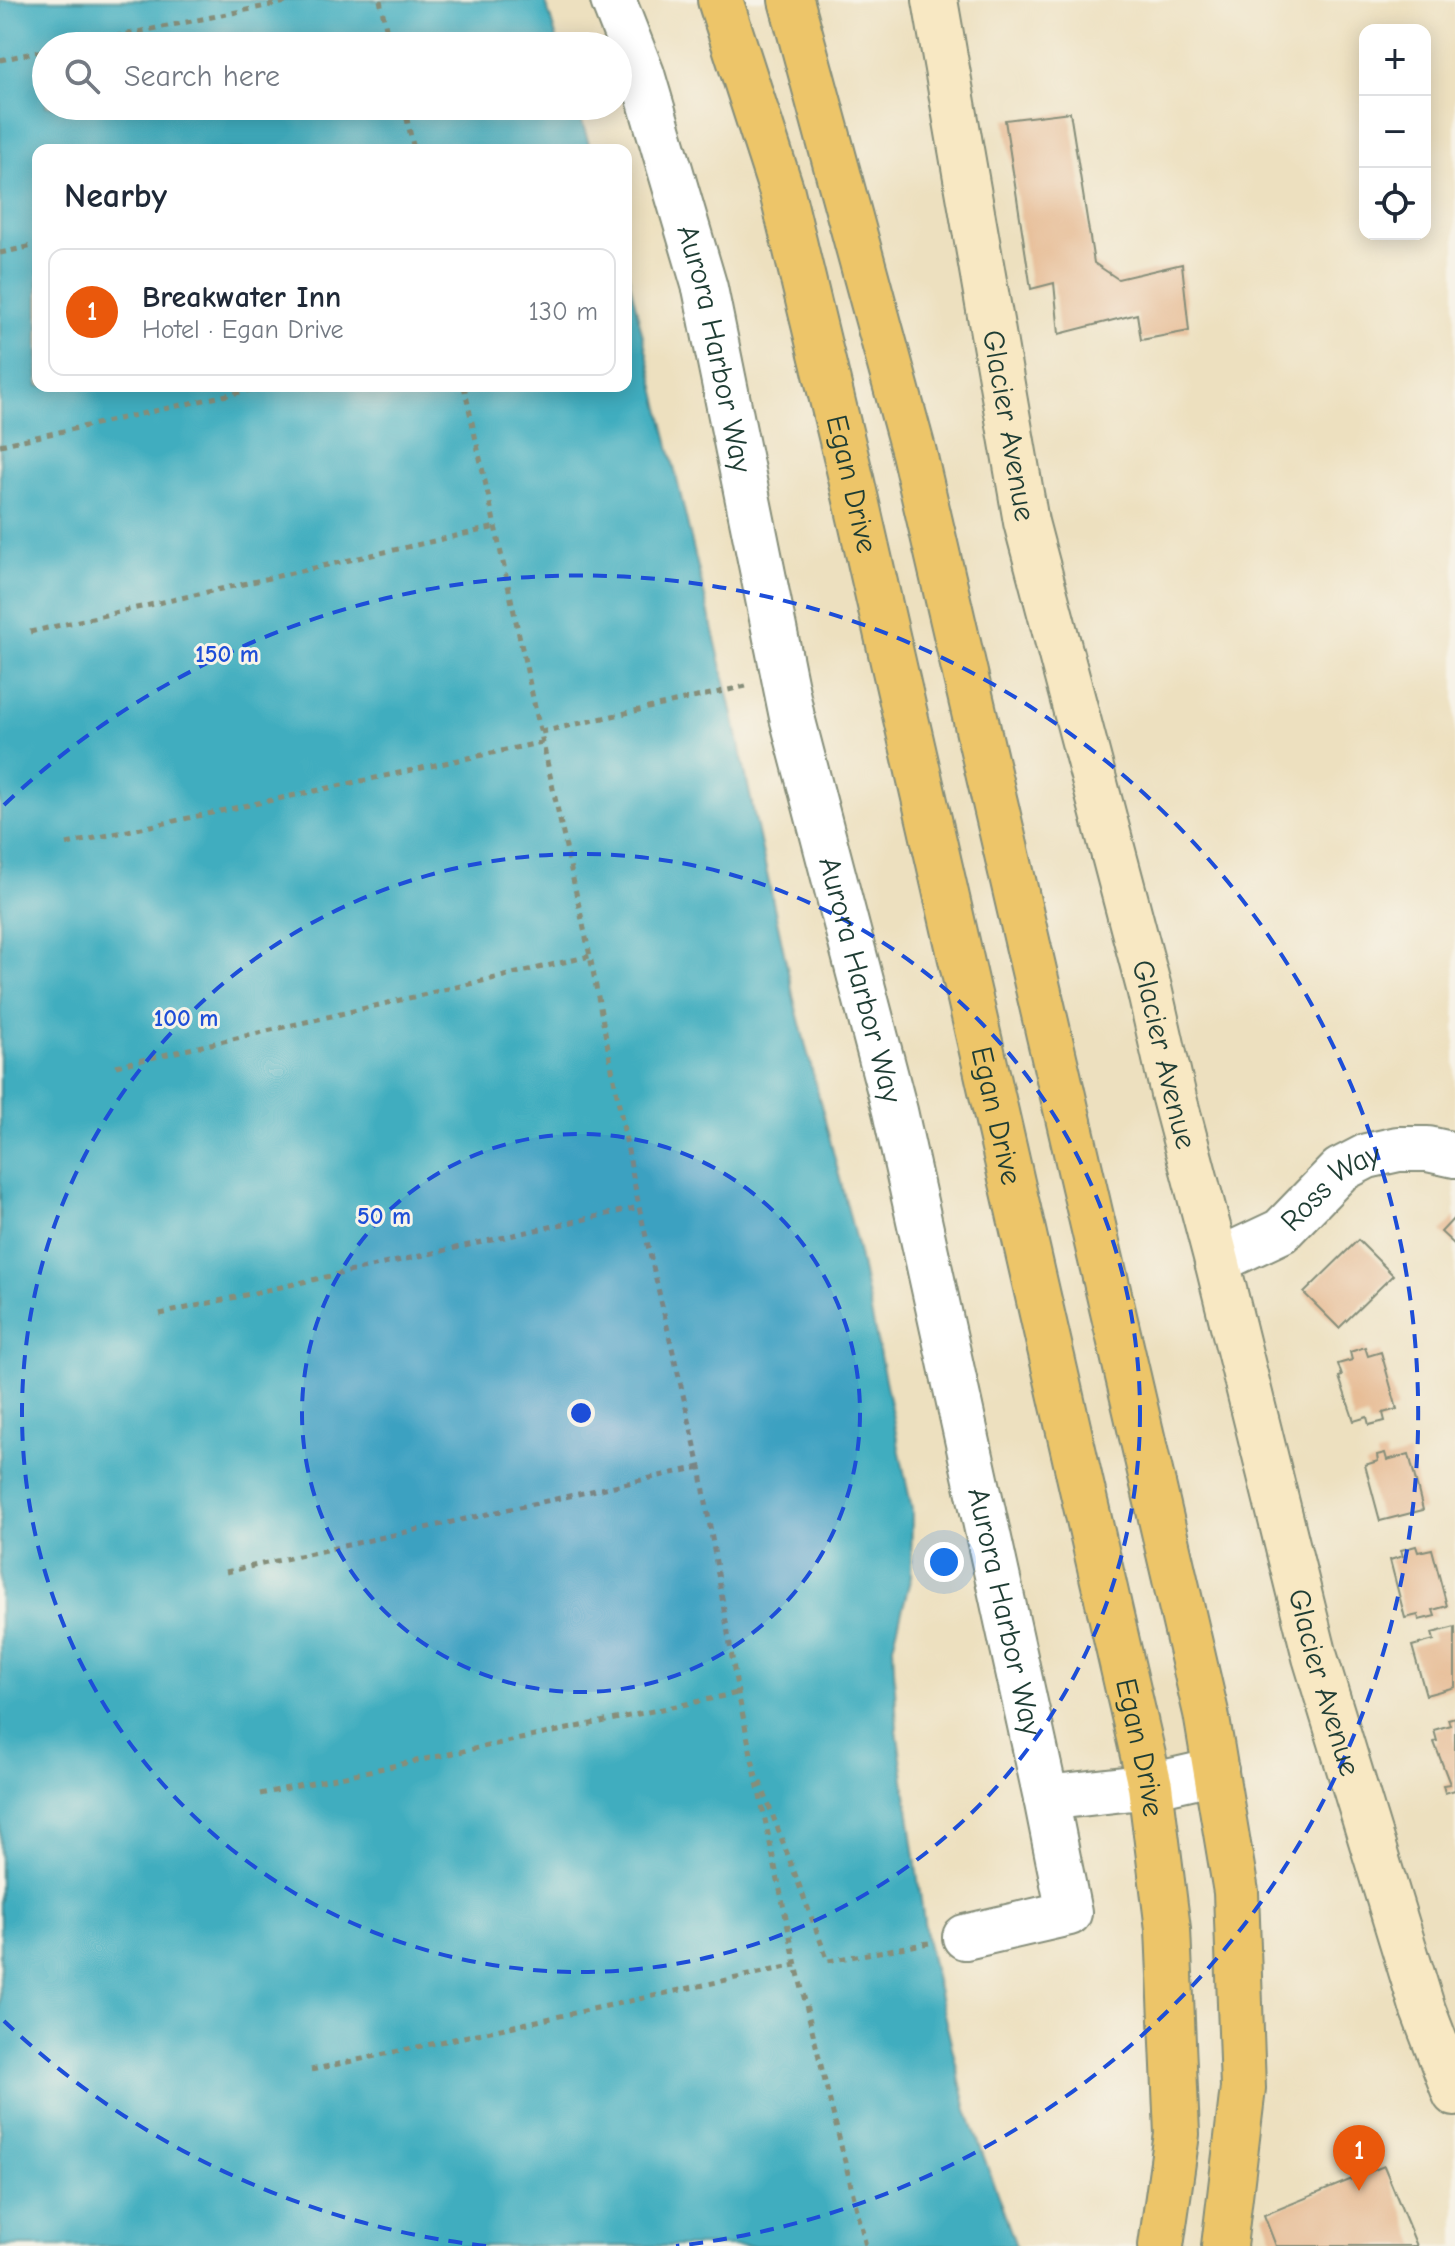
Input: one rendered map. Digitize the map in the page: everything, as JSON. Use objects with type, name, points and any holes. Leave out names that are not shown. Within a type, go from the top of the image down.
[{"type":"highway","name":"Egan Drive","points":[[720,0],[782,192],[830,389],[1150,1786],[1168,1929],[1177,2134],[1161,2246]]},
{"type":"highway","points":[[791,0],[914,453],[1206,1713],[1236,1892],[1243,2088],[1224,2246]]},
{"type":"street","name":"Aurora Harbor Way","points":[[613,0],[626,32]]},
{"type":"street","name":"Glacier Avenue","points":[[935,0],[1026,522],[1149,988],[1315,1657],[1423,2010],[1455,2094]]},
{"type":"street","name":"Aurora Harbor Way","points":[[632,48],[705,288],[792,717],[895,1111],[1069,1913],[965,1937]]},
{"type":"street","name":"Ross Way","points":[[1217,1261],[1281,1231],[1340,1170],[1367,1156],[1398,1149],[1428,1149],[1455,1155]]},
{"type":"street","points":[[1046,1798],[1150,1786],[1216,1771]]},
{"type":"path","points":[[137,32],[296,0]]},
{"type":"path","points":[[380,0],[387,32]]},
{"type":"path","points":[[0,60],[32,53]]},
{"type":"path","points":[[407,120],[413,144]]},
{"type":"path","points":[[0,253],[32,246]]},
{"type":"path","points":[[0,445],[241,392]]},
{"type":"path","points":[[465,392],[590,956],[639,1207],[700,1467],[738,1693],[796,1965],[866,2246]]},
{"type":"path","points":[[30,632],[496,527]]},
{"type":"path","points":[[541,732],[759,683]]},
{"type":"path","points":[[67,844],[543,742]]},
{"type":"path","points":[[116,1066],[590,956]]},
{"type":"path","points":[[160,1314],[639,1207]]},
{"type":"path","points":[[226,1572],[700,1467]]},
{"type":"path","points":[[260,1794],[738,1693]]},
{"type":"path","points":[[753,1765],[828,1961],[965,1937]]},
{"type":"path","points":[[311,2070],[796,1965]]},
{"type":"water","points":[[0,0],[545,0],[555,32],[32,32],[32,120],[581,120],[589,144],[32,144],[32,392],[632,392],[632,291],[730,702],[795,1004],[857,1245],[912,1510],[911,1576],[893,1646],[897,1730],[927,1943],[967,2110],[1016,2246],[0,2246]]},
{"type":"building","points":[[1070,112],[1094,263],[1118,279],[1182,264],[1189,331],[1141,340],[1137,314],[1059,334],[1054,283],[1031,289],[1005,120]]},
{"type":"building","points":[[1455,1217],[1455,1245],[1441,1232]]},
{"type":"building","points":[[1358,1240],[1393,1275],[1339,1328],[1304,1293]]},
{"type":"building","points":[[1365,1347],[1368,1356],[1381,1352],[1397,1409],[1383,1413],[1385,1421],[1369,1425],[1367,1417],[1354,1421],[1339,1377],[1342,1376],[1338,1364],[1352,1360],[1350,1352]]},
{"type":"building","points":[[1385,1453],[1387,1460],[1409,1454],[1423,1510],[1380,1521],[1365,1465],[1378,1461],[1377,1455]]},
{"type":"building","points":[[1416,1546],[1418,1552],[1432,1549],[1447,1606],[1433,1610],[1435,1616],[1419,1620],[1418,1615],[1405,1618],[1390,1560],[1403,1556],[1401,1550]]},
{"type":"building","points":[[1455,1627],[1455,1687],[1426,1695],[1412,1646],[1434,1640],[1432,1633]]},
{"type":"building","points":[[1455,1717],[1455,1790],[1445,1793],[1443,1785],[1450,1784],[1434,1742],[1437,1741],[1434,1730],[1450,1725],[1448,1719]]},
{"type":"building","points":[[1384,2166],[1417,2246],[1276,2246],[1264,2215]]},
{"type":"place","name":"Breakwater Inn","points":[[1359,2191]]}]
